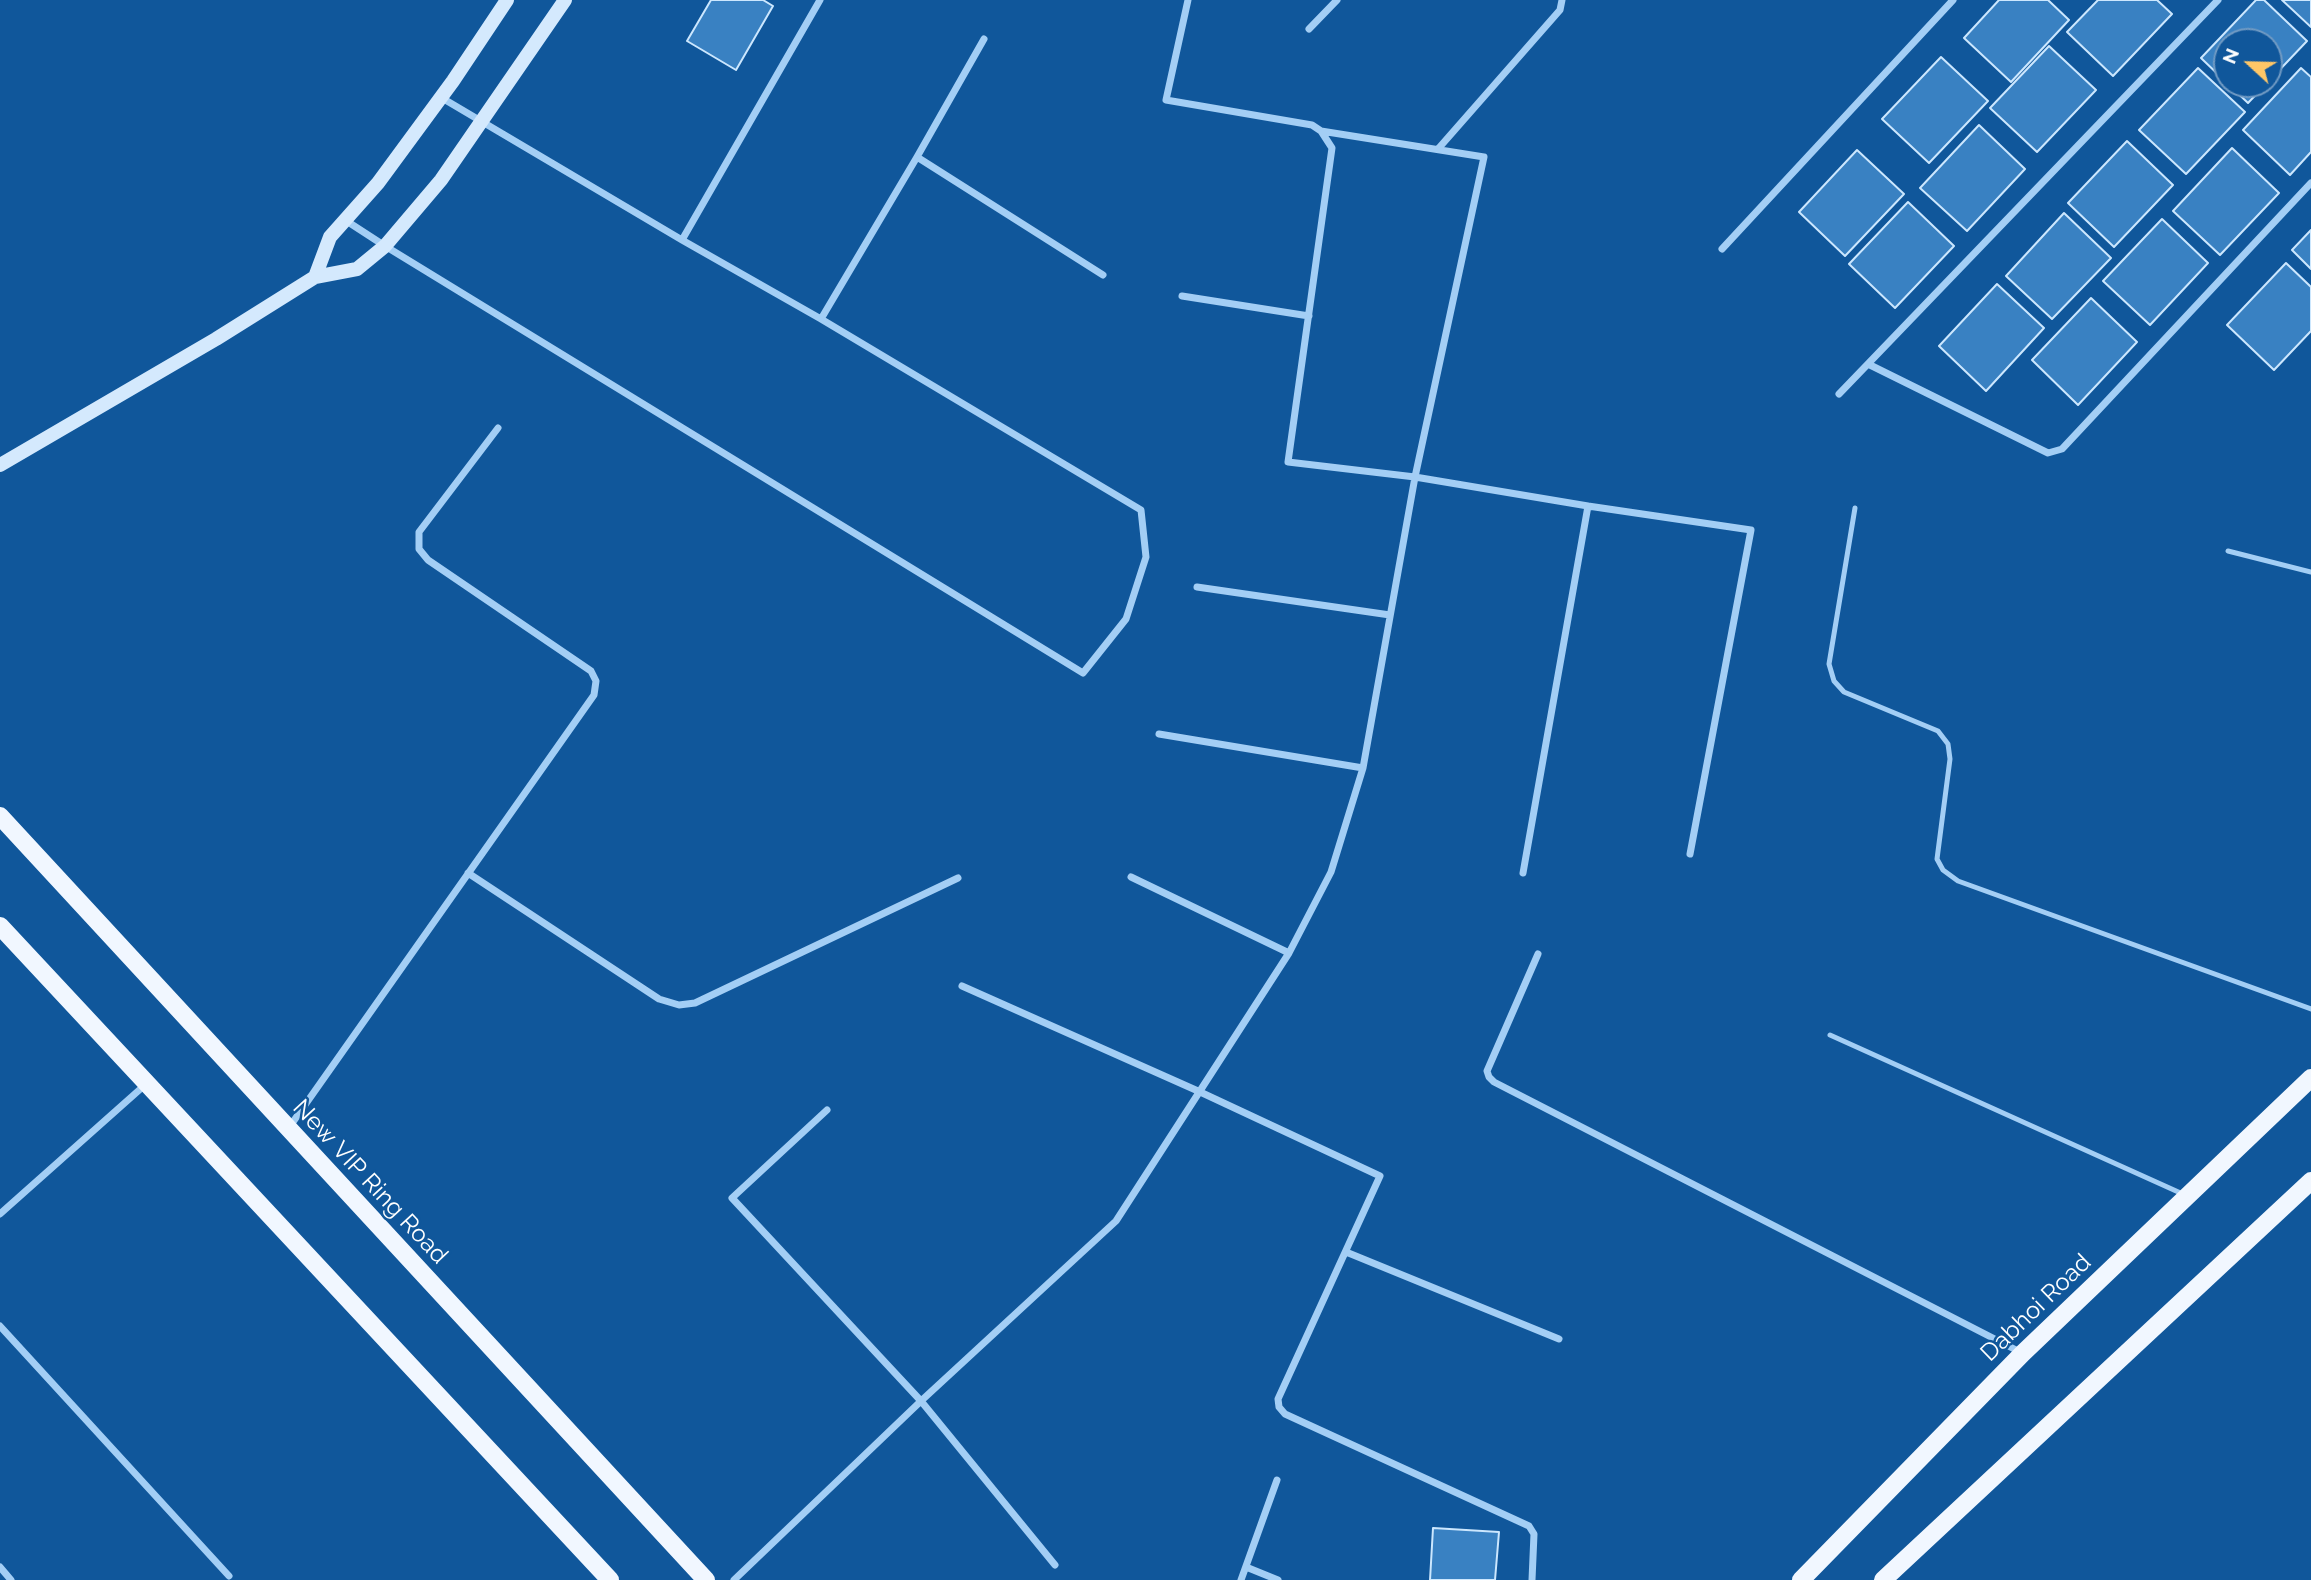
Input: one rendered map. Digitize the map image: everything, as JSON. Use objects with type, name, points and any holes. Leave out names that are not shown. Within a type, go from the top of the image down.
[{"type":"main road","name":"New VIP Ring Road","points":[[0,816],[706,1580]]},
{"type":"main road","points":[[0,926],[610,1580]]},
{"type":"main road","name":"Dabhoi Road","points":[[1801,1580],[2023,1353],[2311,1078]]},
{"type":"main road","points":[[1884,1580],[2311,1181]]},
{"type":"street","points":[[315,276],[330,237],[378,183],[507,0]]},
{"type":"street","points":[[0,465],[216,339],[315,276],[357,269],[385,246],[441,180],[565,0]]},
{"type":"street","points":[[682,240],[820,0]]},
{"type":"street","points":[[1188,0],[1166,100],[1312,125],[1321,131],[1332,148],[1288,462],[1415,477],[1751,530],[1690,854]]},
{"type":"street","points":[[1309,29],[1337,0]]},
{"type":"street","points":[[1438,149],[1560,10],[1562,0]]},
{"type":"street","points":[[1722,249],[1953,0]]},
{"type":"street","points":[[1839,394],[2218,0]]},
{"type":"street","points":[[821,319],[984,39]]},
{"type":"street","points":[[345,219],[1083,673],[1126,620],[1146,557],[1141,510],[441,97]]},
{"type":"street","points":[[734,1580],[920,1401],[1116,1221],[1289,953],[1331,872],[1363,768],[1415,477],[1484,157],[1321,131]]},
{"type":"street","points":[[917,157],[1103,275]]},
{"type":"street","points":[[1868,364],[2048,453],[2054,453],[2062,449],[2311,183]]},
{"type":"street","points":[[1182,296],[1309,316]]},
{"type":"street","points":[[288,1129],[594,695],[596,681],[591,671],[428,560],[419,549],[419,532],[498,428]]},
{"type":"street","points":[[1523,873],[1588,506]]},
{"type":"street","points":[[1197,587],[1390,615]]},
{"type":"street","points":[[1159,734],[1363,768]]},
{"type":"street","points":[[468,873],[659,999],[679,1004],[695,1003],[958,878]]},
{"type":"street","points":[[1131,877],[1289,953]]},
{"type":"street","points":[[1538,954],[1487,1071],[1494,1082],[2023,1353]]},
{"type":"street","points":[[962,986],[1380,1176],[1278,1399],[1279,1407],[1285,1414],[1529,1525],[1534,1534],[1532,1580]]},
{"type":"street","points":[[0,1214],[147,1083]]},
{"type":"street","points":[[827,1110],[732,1198],[920,1401],[1055,1565]]},
{"type":"street","points":[[1346,1252],[1559,1339]]},
{"type":"street","points":[[0,1326],[229,1576]]},
{"type":"street","points":[[1241,1580],[1277,1480]]},
{"type":"street","points":[[0,1567],[11,1580]]},
{"type":"street","points":[[1246,1567],[1278,1580]]},
{"type":"lane","points":[[1855,508],[1829,664],[1834,681],[1844,692],[1938,731],[1948,744],[1950,759],[1937,859],[1942,870],[1958,881],[2311,1009]]},
{"type":"lane","points":[[2228,551],[2311,572]]},
{"type":"lane","points":[[1830,1035],[2188,1196]]},
{"type":"building","points":[[711,0],[763,0],[773,6],[736,70],[687,41]]},
{"type":"building","points":[[1999,0],[2048,0],[2069,20],[2011,82],[1964,38]]},
{"type":"building","points":[[2098,0],[2157,0],[2172,14],[2113,76],[2067,32]]},
{"type":"building","points":[[2256,0],[2264,0],[2307,41],[2283,66],[2283,28],[2229,28]]},
{"type":"building","points":[[2282,0],[2311,0],[2311,27]]},
{"type":"building","points":[[2213,45],[2213,70],[2201,58]]},
{"type":"building","points":[[2049,46],[2096,90],[2037,152],[1990,108]]},
{"type":"building","points":[[1941,57],[1988,101],[1929,163],[1882,119]]},
{"type":"building","points":[[2198,68],[2213,82],[2213,98],[2230,98],[2245,112],[2186,174],[2139,130]]},
{"type":"building","points":[[2301,68],[2311,77],[2311,152],[2290,175],[2243,130],[2273,98],[2283,98],[2283,87]]},
{"type":"building","points":[[1979,125],[2025,169],[1967,231],[1920,188]]},
{"type":"building","points":[[2127,141],[2173,185],[2114,247],[2068,203]]},
{"type":"building","points":[[2232,148],[2279,193],[2220,255],[2173,211]]},
{"type":"building","points":[[1857,150],[1904,194],[1845,256],[1799,212]]},
{"type":"building","points":[[1908,202],[1954,246],[1895,308],[1849,264]]},
{"type":"building","points":[[2064,213],[2111,258],[2052,319],[2006,276]]},
{"type":"building","points":[[2162,219],[2208,263],[2150,325],[2103,281]]},
{"type":"building","points":[[2311,230],[2311,269],[2292,250]]},
{"type":"building","points":[[2286,263],[2311,287],[2311,331],[2274,370],[2227,325]]},
{"type":"building","points":[[1997,284],[2044,328],[1986,391],[1939,346]]},
{"type":"building","points":[[2091,298],[2137,342],[2078,405],[2032,360]]},
{"type":"building","points":[[1433,1528],[1499,1532],[1495,1580],[1430,1580]]}]
